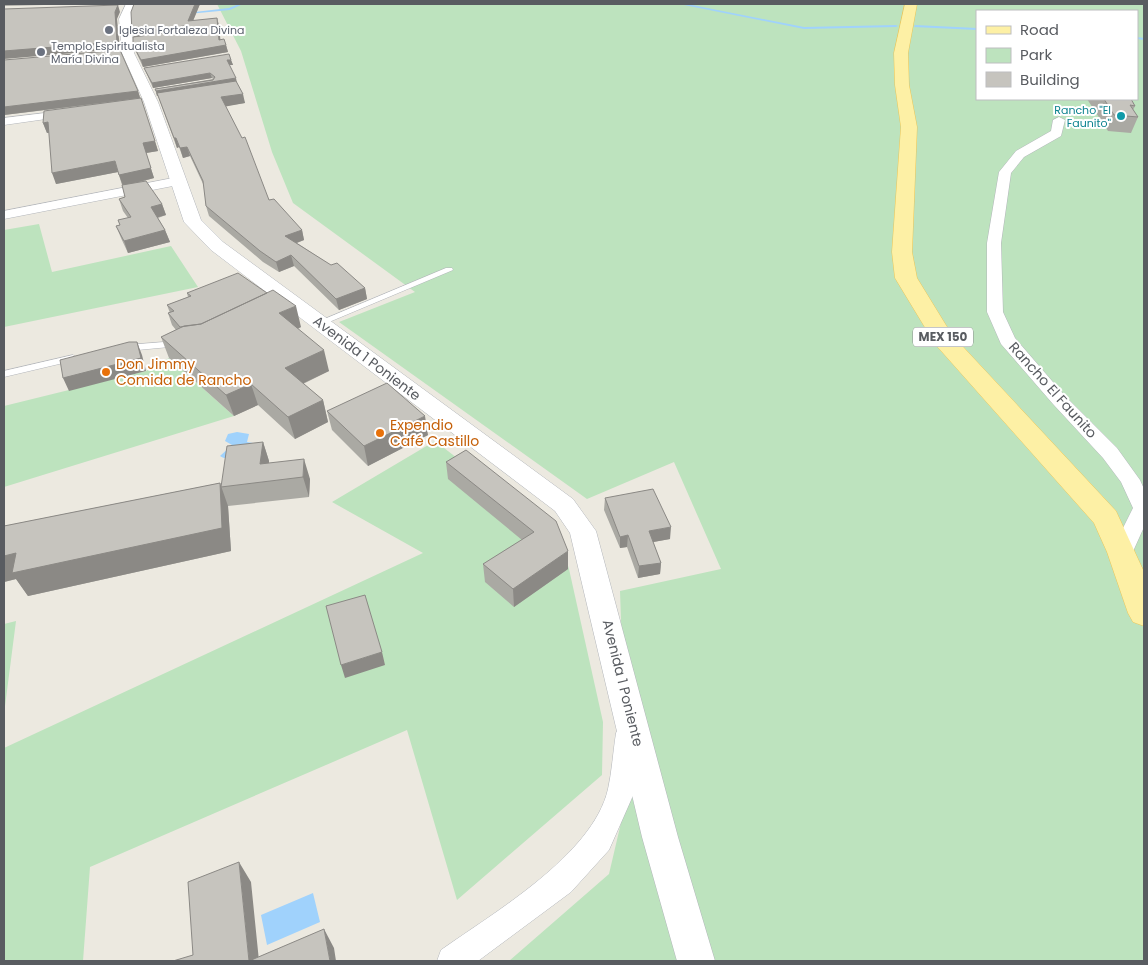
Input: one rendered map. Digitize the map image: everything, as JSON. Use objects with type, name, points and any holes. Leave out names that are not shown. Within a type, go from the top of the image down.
[{"type":"main road","name":"MEX 150","points":[[912,4],[901,52],[902,85],[909,127],[902,252],[906,278],[922,308],[943,339],[1106,518],[1122,552],[1144,613]]},
{"type":"street","name":"Avenida 1 Poniente","points":[[125,11],[130,45],[142,70],[193,222],[217,246],[285,304],[319,323],[564,505],[583,531],[632,717],[660,837],[696,961]]},
{"type":"street","points":[[114,54],[130,45]]},
{"type":"street","points":[[4,122],[79,112]]},
{"type":"street","name":"Rancho El Faunito","points":[[1059,120],[1056,133],[1020,154],[1005,172],[994,244],[995,312],[1007,340],[1059,400],[1110,453],[1130,480],[1143,508],[1122,552]]},
{"type":"street","points":[[4,216],[178,181]]},
{"type":"street","points":[[452,961],[561,882],[600,840],[621,790],[623,766],[632,717]]},
{"type":"lane","points":[[319,323],[449,270]]},
{"type":"lane","points":[[120,348],[185,343]]},
{"type":"lane","points":[[4,374],[85,355]]},
{"type":"green space","points":[[217,4],[1144,4],[1144,961],[509,961],[609,874],[627,797],[620,591],[721,569],[674,462],[587,499],[339,322],[415,292],[293,203],[272,152],[241,51]]},
{"type":"green space","points":[[39,224],[52,272],[171,246],[198,287],[4,327],[4,230]]},
{"type":"green space","points":[[169,358],[234,416],[4,487],[4,406],[146,371]]},
{"type":"green space","points":[[435,441],[559,537],[569,569],[603,722],[602,775],[457,900],[407,730],[90,867],[83,961],[4,961],[4,748],[423,553],[332,502]]},
{"type":"green space","points":[[16,621],[4,714],[4,624]]},
{"type":"water","points":[[237,432],[249,434],[247,442],[253,443],[234,458],[220,456],[232,445],[225,441],[228,434]]},
{"type":"water","points":[[313,893],[320,922],[267,945],[261,915]]},
{"type":"building","points":[[134,4],[195,4],[188,21],[217,18],[219,40],[224,39],[226,45],[141,60],[133,45],[133,37],[188,30],[184,26],[132,32],[131,12]]},
{"type":"building","points":[[118,5],[115,12],[117,42],[4,51],[4,9]]},
{"type":"building","points":[[120,50],[138,91],[4,107],[4,60]]},
{"type":"building","points":[[229,54],[231,60],[227,60],[236,78],[156,91],[155,89],[213,80],[215,77],[210,73],[152,83],[144,68]]},
{"type":"building","points":[[236,81],[243,94],[221,97],[242,138],[245,137],[269,200],[274,199],[302,230],[285,236],[331,265],[337,263],[365,288],[336,299],[291,255],[276,262],[206,206],[203,181],[187,147],[180,148],[176,138],[174,138],[157,93]]},
{"type":"building","points":[[141,98],[155,141],[143,143],[151,168],[119,175],[115,161],[52,173],[48,122],[43,123],[44,111]]},
{"type":"building","points":[[1105,100],[1132,100],[1135,106],[1130,105],[1138,117],[1114,115]]},
{"type":"building","points":[[146,181],[162,204],[151,207],[165,230],[124,241],[116,226],[120,225],[118,220],[131,217],[119,199],[125,197],[122,185]]},
{"type":"building","points":[[238,273],[267,293],[201,324],[180,327],[168,313],[174,311],[167,305],[191,296],[187,293]]},
{"type":"building","points":[[273,290],[296,306],[279,313],[324,350],[285,368],[323,400],[288,417],[251,384],[226,395],[161,337],[184,326],[201,324]]},
{"type":"building","points":[[129,342],[137,342],[141,358],[63,378],[60,360]]},
{"type":"building","points":[[387,383],[425,416],[364,446],[327,411]]},
{"type":"building","points":[[263,442],[260,464],[304,459],[303,477],[221,487],[227,446]]},
{"type":"building","points":[[466,450],[556,521],[568,551],[513,589],[483,564],[534,532],[446,462]]},
{"type":"building","points":[[220,483],[222,528],[12,573],[16,553],[4,556],[4,526]]},
{"type":"building","points":[[653,489],[671,527],[649,531],[661,563],[639,566],[628,535],[620,537],[605,498]]},
{"type":"building","points":[[365,595],[382,652],[341,665],[326,606]]},
{"type":"building","points":[[239,862],[249,961],[173,961],[193,955],[188,882]]},
{"type":"building","points":[[324,929],[330,961],[249,961]]},
{"type":"waterway","points":[[188,13],[230,9],[241,4]]},
{"type":"waterway","points":[[684,4],[804,28],[896,26]]},
{"type":"waterway","points":[[915,26],[976,29]]},
{"type":"waterway","points":[[1138,38],[1144,39]]},
{"type":"place","name":"Iglesia Fortaleza Divina","points":[[109,30]]},
{"type":"place","name":"Templo Espiritualista María Divina","points":[[41,52]]},
{"type":"place","name":"Rancho ''El Faunito''","points":[[1121,116]]},
{"type":"place","name":"Don Jimmy Comida de Rancho","points":[[106,372]]},
{"type":"place","name":"Expendio Café Castillo","points":[[380,433]]}]
